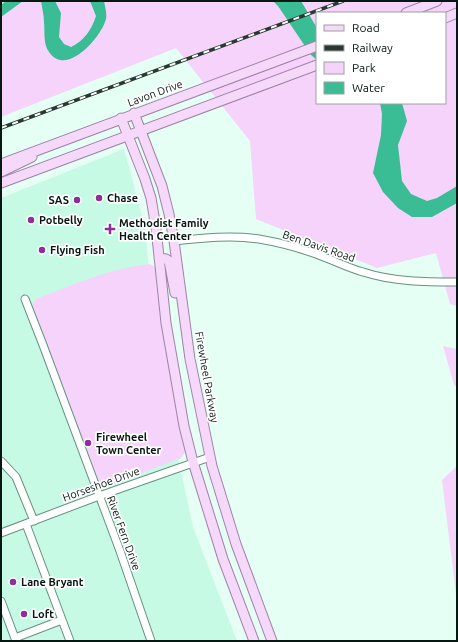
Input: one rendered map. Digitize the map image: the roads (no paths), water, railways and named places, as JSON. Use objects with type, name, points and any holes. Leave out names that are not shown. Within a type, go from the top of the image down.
[{"type":"main road","points":[[409,12],[438,1]]},
{"type":"main road","points":[[446,18],[457,13]]},
{"type":"main road","name":"Lavon Drive","points":[[1,164],[134,113],[316,46]]},
{"type":"main road","points":[[1,183],[316,65]]},
{"type":"main road","name":"Firewheel Parkway","points":[[134,113],[162,186],[174,241],[190,359],[210,457],[236,544],[272,641]]},
{"type":"main road","points":[[122,118],[151,198],[160,258],[166,323],[184,426],[193,462],[222,559],[254,641]]},
{"type":"main road","points":[[1,172],[30,159],[42,148]]},
{"type":"main road","points":[[160,258],[169,261],[181,331],[190,359]]},
{"type":"street","name":"Ben Davis Road","points":[[174,241],[218,237],[259,239],[308,251],[349,268],[378,276],[414,282],[457,282]]},
{"type":"street","name":"River Fern Drive","points":[[25,299],[120,551],[151,641]]},
{"type":"street","name":"Horseshoe Drive","points":[[1,533],[99,496],[210,457]]},
{"type":"street","points":[[1,460],[16,478],[34,521]]},
{"type":"street","points":[[26,524],[70,641]]},
{"type":"street","points":[[1,600],[16,639],[62,620]]},
{"type":"water","points":[[6,1],[23,1],[1,17],[1,5]]},
{"type":"water","points":[[41,1],[55,1],[61,13],[59,37],[64,44],[71,47],[84,38],[94,21],[96,16],[90,1],[104,1],[106,20],[96,37],[81,53],[73,58],[64,60],[56,59],[47,49]]},
{"type":"water","points":[[273,1],[301,1],[316,26],[316,59],[311,55],[278,6]]},
{"type":"water","points":[[380,104],[402,104],[407,121],[398,145],[402,181],[411,194],[427,201],[437,198],[457,186],[457,203],[432,217],[412,217],[398,208],[383,192],[373,173],[381,135],[382,114]]},
{"type":"railway","points":[[1,128],[343,1]]},
{"type":"place","name":"Chase","points":[[99,198]]},
{"type":"place","name":"SAS","points":[[77,200]]},
{"type":"place","name":"Potbelly","points":[[31,220]]},
{"type":"place","name":"Methodist Family Health Center","points":[[110,229]]},
{"type":"place","name":"Flying Fish","points":[[42,250]]},
{"type":"place","name":"Firewheel Town Center","points":[[88,443]]},
{"type":"place","name":"Lane Bryant","points":[[13,582]]},
{"type":"place","name":"Loft","points":[[24,614]]}]
